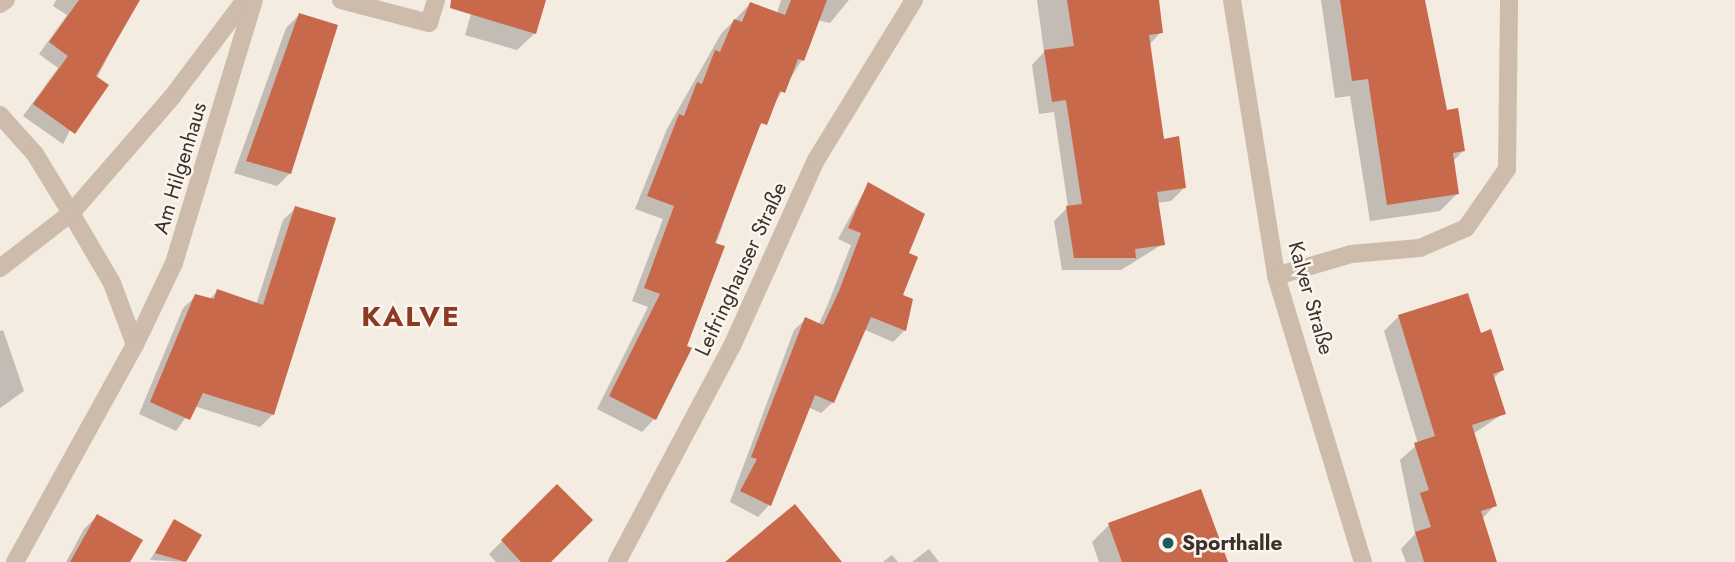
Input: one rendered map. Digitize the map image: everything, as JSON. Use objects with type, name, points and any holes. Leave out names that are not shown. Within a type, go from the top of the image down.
[{"type":"street","points":[[0,4],[6,0]]},
{"type":"street","name":"Am Hilgenhaus","points":[[0,268],[71,213],[172,97],[244,0]]},
{"type":"street","name":"Am Hilgenhaus","points":[[15,562],[135,345],[174,263],[254,0]]},
{"type":"street","points":[[341,0],[429,23],[436,0]]},
{"type":"street","name":"Leifringhauser Straße","points":[[626,559],[733,346],[816,160],[914,0]]},
{"type":"street","name":"Kalver Straße","points":[[1232,0],[1276,276],[1363,562]]},
{"type":"street","points":[[1276,276],[1351,254],[1420,248],[1466,228],[1507,169],[1509,0]]},
{"type":"street","points":[[0,116],[35,154],[71,213],[112,283],[135,345]]},
{"type":"building","points":[[79,0],[140,0],[96,76],[109,85],[75,134],[33,104],[68,56],[49,42]]},
{"type":"building","points":[[451,0],[546,0],[536,34],[450,8]]},
{"type":"building","points":[[791,0],[827,0],[804,61],[798,59],[785,93],[780,91],[767,125],[761,123],[715,243],[725,246],[687,346],[692,348],[656,420],[609,396],[660,294],[644,288],[674,206],[647,196],[679,114],[684,116],[697,82],[702,84],[715,50],[720,52],[734,19],[742,22],[750,2],[785,15]]},
{"type":"building","points":[[1067,0],[1159,0],[1163,33],[1149,35],[1164,139],[1179,136],[1186,188],[1157,192],[1165,245],[1135,249],[1136,258],[1074,258],[1066,206],[1082,204],[1066,100],[1052,102],[1044,50],[1074,46]]},
{"type":"building","points":[[1340,0],[1425,0],[1447,110],[1458,108],[1465,151],[1453,153],[1459,194],[1387,205],[1368,79],[1352,81]]},
{"type":"building","points":[[299,13],[338,25],[291,174],[246,161]]},
{"type":"building","points":[[868,182],[925,214],[909,253],[918,257],[903,295],[913,299],[906,331],[871,317],[834,403],[815,395],[771,506],[740,491],[757,459],[751,457],[805,317],[823,325],[839,291],[861,233],[848,228]]},
{"type":"building","points":[[295,206],[336,218],[274,415],[203,393],[190,420],[150,402],[195,294],[214,299],[217,289],[263,305]]},
{"type":"building","points":[[1468,293],[1481,333],[1491,329],[1504,370],[1493,374],[1506,414],[1472,425],[1497,506],[1481,511],[1497,562],[1424,562],[1415,532],[1431,527],[1420,493],[1429,490],[1414,443],[1435,436],[1398,315]]},
{"type":"building","points":[[557,484],[593,520],[551,562],[521,562],[501,540]]},
{"type":"building","name":"Sporthalle","points":[[1201,489],[1228,562],[1122,562],[1108,523]]},
{"type":"building","points":[[795,504],[842,562],[725,562]]},
{"type":"building","points":[[97,514],[143,540],[130,562],[70,562]]},
{"type":"building","points":[[174,519],[202,535],[186,562],[155,553]]},
{"type":"place","name":"Sporthalle","points":[[1168,543]]},
{"type":"district","name":"KALVE","points":[[411,317]]}]
